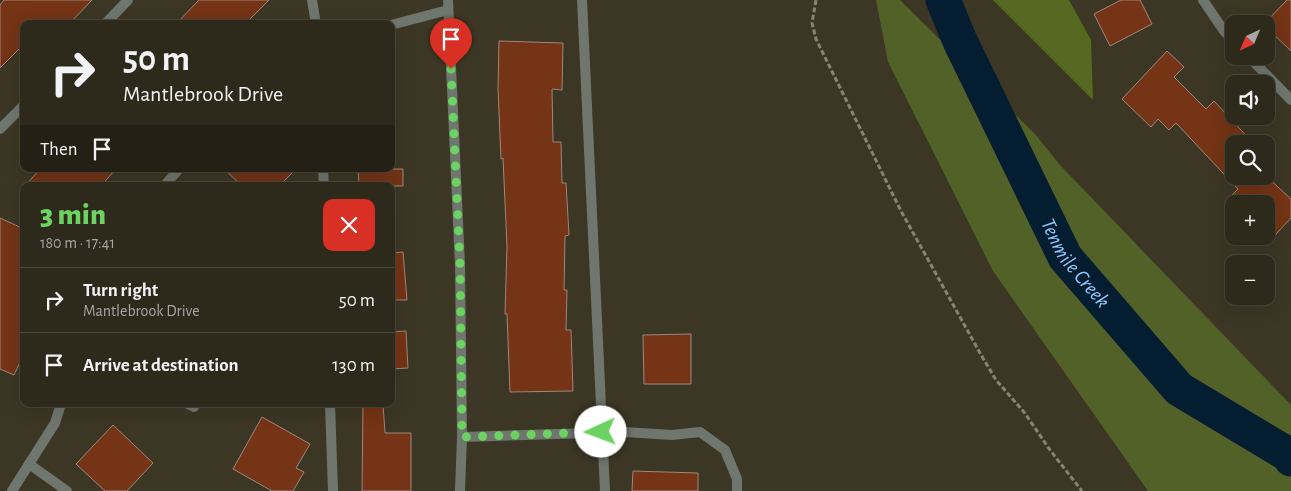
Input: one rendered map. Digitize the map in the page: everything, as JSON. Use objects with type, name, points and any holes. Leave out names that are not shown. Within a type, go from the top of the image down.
[{"type":"street","points":[[109,20],[128,0]]},
{"type":"street","points":[[312,0],[315,20]]},
{"type":"street","points":[[582,0],[605,491]]},
{"type":"street","points":[[1203,0],[1225,32]]},
{"type":"street","points":[[395,23],[448,5],[460,264],[462,437],[460,491]]},
{"type":"street","points":[[1257,65],[1291,100]]},
{"type":"street","points":[[0,129],[20,109]]},
{"type":"street","points":[[168,182],[176,172]]},
{"type":"street","points":[[12,491],[55,423],[60,407]]},
{"type":"street","points":[[330,407],[333,491]]},
{"type":"street","points":[[462,437],[601,432],[672,435],[700,432],[725,450],[736,479],[737,491]]},
{"type":"street","points":[[29,464],[67,491]]},
{"type":"path","points":[[816,0],[812,23],[816,40],[927,259],[996,380],[1024,412],[1050,450],[1082,491]]},
{"type":"green space","points":[[876,0],[900,0],[1035,134],[1060,165],[1291,405],[1291,491],[1148,491],[993,271],[888,62]]},
{"type":"green space","points":[[993,0],[1069,0],[1091,40],[1093,100]]},
{"type":"building","points":[[4,0],[92,0],[73,20],[20,20],[20,48],[0,68],[0,5]]},
{"type":"building","points":[[199,0],[269,0],[249,20],[180,20]]},
{"type":"building","points":[[1121,0],[1140,0],[1152,24],[1110,46],[1094,14]]},
{"type":"building","points":[[1287,0],[1291,0],[1291,51],[1275,36],[1275,15],[1273,15]]},
{"type":"building","points":[[499,41],[563,43],[562,90],[552,89],[553,142],[561,142],[562,183],[566,183],[569,235],[565,236],[564,290],[567,290],[566,330],[571,330],[573,391],[510,392],[507,314],[505,314],[507,246],[498,88]]},
{"type":"building","points":[[1167,51],[1184,67],[1174,77],[1206,109],[1214,101],[1225,113],[1225,125],[1236,125],[1246,135],[1225,135],[1225,175],[1176,123],[1169,130],[1158,119],[1151,127],[1122,99]]},
{"type":"building","points":[[395,169],[403,169],[403,186],[395,186],[395,182],[359,182],[358,172],[395,172]]},
{"type":"building","points":[[37,172],[113,172],[105,182],[29,182]]},
{"type":"building","points":[[227,172],[293,172],[283,182],[238,182]]},
{"type":"building","points":[[1275,184],[1291,199],[1291,218],[1275,235],[1275,195],[1232,195],[1238,189],[1234,185]]},
{"type":"building","points":[[0,218],[20,227],[20,362],[14,375],[0,369]]},
{"type":"building","points":[[403,252],[407,300],[395,300],[395,253]]},
{"type":"building","points":[[406,331],[408,368],[395,369],[395,332]]},
{"type":"building","points":[[691,334],[691,384],[644,384],[643,335]]},
{"type":"building","points":[[363,407],[383,407],[385,433],[411,433],[411,491],[362,491]]},
{"type":"building","points":[[262,417],[310,444],[296,468],[304,472],[293,491],[272,491],[233,469]]},
{"type":"building","points":[[113,425],[153,463],[127,491],[105,491],[76,464]]},
{"type":"building","points":[[633,471],[698,473],[698,491],[632,491]]},
{"type":"waterway","name":"Tenmile Creek","points":[[943,0],[960,41],[1065,257],[1179,389],[1289,455],[1291,459]]},
{"type":"route","points":[[451,69],[460,264],[462,437],[601,432]]}]
